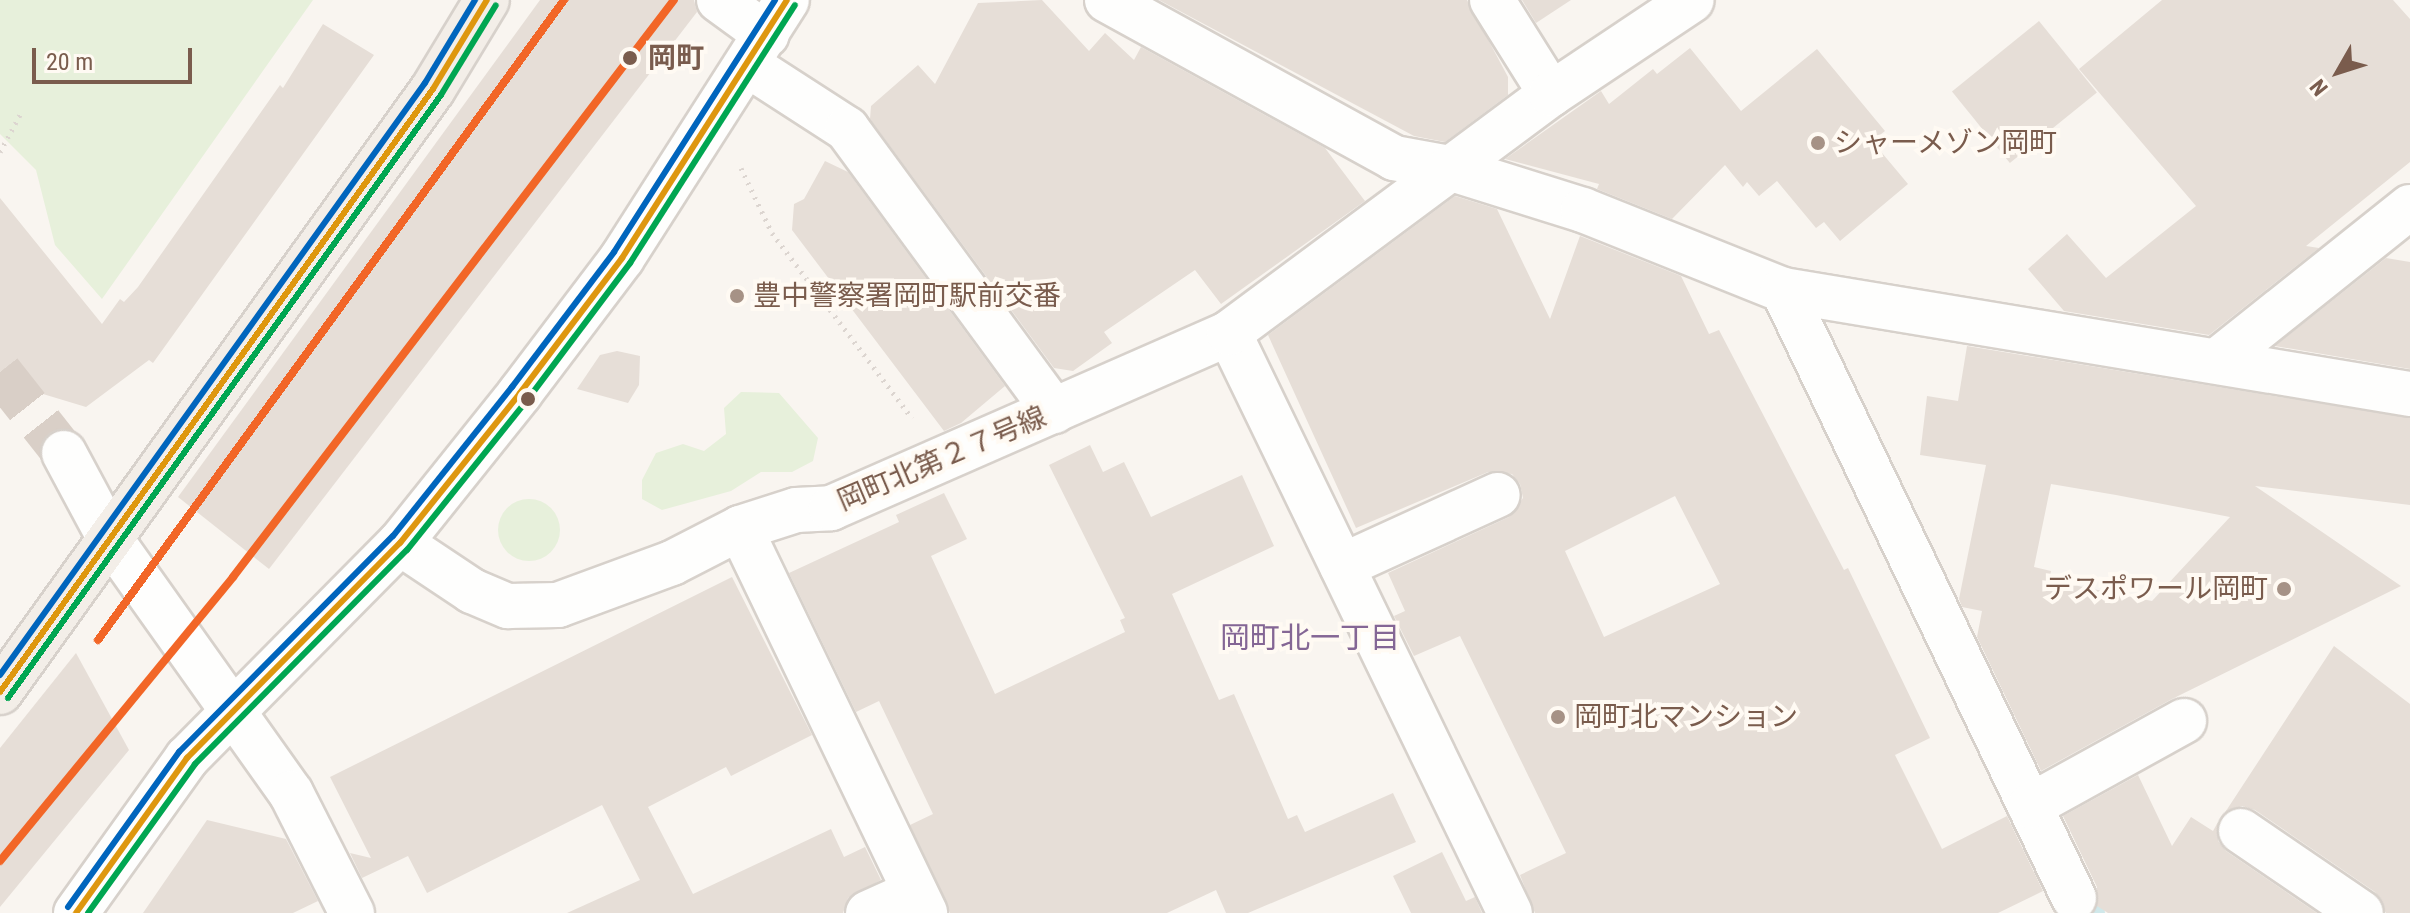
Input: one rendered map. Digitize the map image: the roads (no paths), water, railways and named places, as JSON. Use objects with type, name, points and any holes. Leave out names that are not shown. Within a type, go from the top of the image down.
[{"type":"main road","points":[[0,692],[433,89],[487,0]]},
{"type":"street","points":[[719,0],[767,34],[847,129],[1054,411]]},
{"type":"street","points":[[1107,0],[1394,158],[1449,168],[1583,210],[1783,290],[2410,394]]},
{"type":"street","points":[[1492,0],[1551,94]]},
{"type":"street","name":"岡町北第２７号線","points":[[400,543],[472,591],[508,606],[558,605],[672,563],[740,528],[796,510],[831,508],[1229,333],[1551,94],[1692,0]]},
{"type":"street","points":[[76,913],[187,758],[400,543],[622,258],[767,34]]},
{"type":"street","points":[[2217,361],[2410,207]]},
{"type":"street","points":[[1783,290],[2074,898]]},
{"type":"street","points":[[1229,333],[1510,913]]},
{"type":"street","points":[[64,453],[109,537],[291,793],[352,913]]},
{"type":"street","points":[[1342,566],[1498,495]]},
{"type":"street","points":[[740,528],[920,902],[868,913]]},
{"type":"street","points":[[2030,806],[2184,721]]},
{"type":"street","points":[[2241,831],[2361,913]]},
{"type":"waterway","points":[[2096,907],[2097,913]]},
{"type":"tunnel","points":[[0,372],[64,453]]},
{"type":"place","name":"岡町","points":[[630,58]]},
{"type":"place","name":"シャーメゾン岡町","points":[[1818,143]]},
{"type":"place","name":"豊中警察署岡町駅前交番","points":[[737,296]]},
{"type":"place","name":"デスポワール岡町","points":[[2284,589]]},
{"type":"place","name":"岡町北マンション","points":[[1558,717]]},
{"type":"district","name":"岡町北一丁目","points":[[1310,638]]}]
